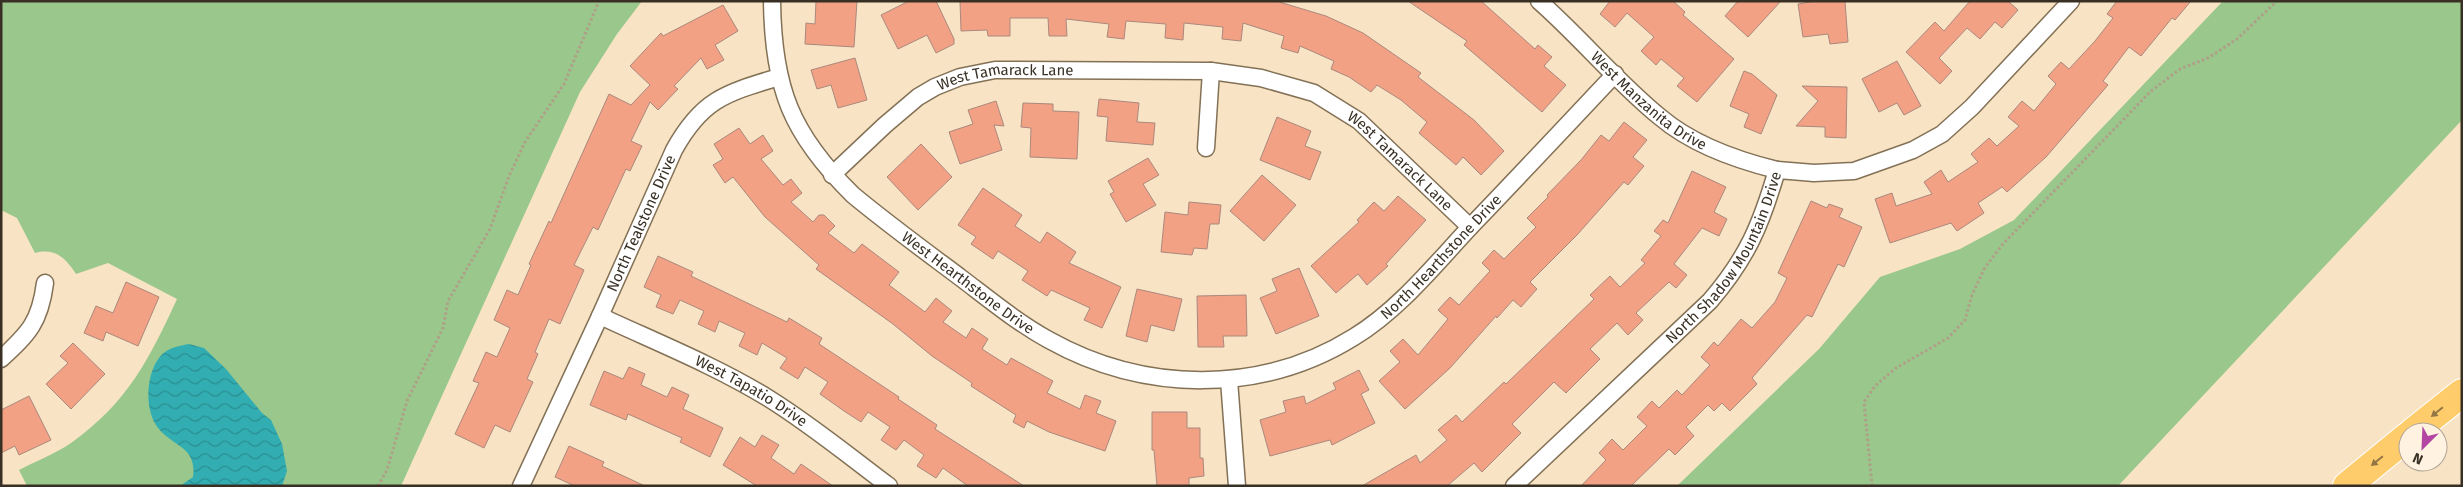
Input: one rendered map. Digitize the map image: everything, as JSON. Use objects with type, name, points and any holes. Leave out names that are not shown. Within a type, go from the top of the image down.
[{"type":"highway","points":[[2426,422],[2462,393]]},
{"type":"highway","points":[[2347,486],[2398,444]]},
{"type":"street","points":[[772,1],[778,77]]},
{"type":"street","name":"West Manzanita Drive","points":[[1539,1],[1660,118],[1691,138],[1725,155],[1777,170]]},
{"type":"street","name":"North Shadow Mountain Drive","points":[[1514,486],[1710,302],[1731,277],[1750,246],[1763,218],[1777,170],[1814,173],[1854,171],[1888,161],[1935,138],[1972,107],[2071,1]]},
{"type":"street","name":"West Tamarack Lane","points":[[832,175],[884,125],[918,97],[935,87],[960,77],[995,70],[1211,71],[1262,78],[1314,93],[1359,120],[1470,226]]},
{"type":"street","points":[[1206,148],[1211,71]]},
{"type":"street","name":"North Hearthstone Drive","points":[[1229,380],[1295,366],[1354,337],[1375,322],[1420,281],[1615,74]]},
{"type":"street","name":"West Hearthstone Drive","points":[[778,77],[789,108],[807,143],[832,175],[853,195],[1018,322],[1050,341],[1081,356],[1118,370],[1163,379],[1229,380]]},
{"type":"street","name":"North Tealstone Drive","points":[[521,486],[674,150],[686,128],[717,99],[778,77]]},
{"type":"street","points":[[1,359],[26,336],[41,309],[45,283]]},
{"type":"street","name":"West Tapatio Drive","points":[[600,316],[729,376],[768,398],[798,418],[888,486]]},
{"type":"street","points":[[1229,380],[1237,486]]},
{"type":"path","points":[[378,486],[387,470],[407,401],[443,328],[448,300],[490,228],[506,184],[525,142],[564,84],[599,1]]},
{"type":"path","points":[[1872,486],[1864,402],[1875,386],[1896,368],[1948,338],[1965,320],[1972,295],[1984,269],[2002,245],[2150,92],[2180,69],[2208,58],[2237,39],[2277,1]]},
{"type":"green space","points":[[1,1],[642,1],[617,34],[580,92],[401,486],[27,486],[19,470],[71,443],[90,428],[122,396],[146,361],[177,299],[108,263],[76,274],[59,255],[48,252],[35,253],[17,218],[1,210]]},
{"type":"green space","points":[[2223,1],[2462,1],[2462,120],[2118,486],[1677,486],[1819,349],[1880,277],[1960,249],[2014,220]]},
{"type":"water","points":[[189,344],[204,348],[226,369],[262,413],[271,420],[282,444],[287,471],[282,486],[180,486],[193,477],[191,459],[183,448],[164,434],[153,421],[148,393],[151,374],[159,358],[169,350]]},
{"type":"building","points":[[816,1],[857,1],[854,47],[805,44],[806,23],[815,24]]},
{"type":"building","points":[[909,1],[936,1],[954,39],[954,44],[936,53],[927,35],[898,49],[881,15]]},
{"type":"building","points":[[960,1],[1276,1],[1326,16],[1363,33],[1421,73],[1418,77],[1474,120],[1504,151],[1481,175],[1463,157],[1456,165],[1419,133],[1427,122],[1401,100],[1377,85],[1371,92],[1349,77],[1331,69],[1334,61],[1300,46],[1298,53],[1281,48],[1284,36],[1243,23],[1241,41],[1222,39],[1223,27],[1184,23],[1183,40],[1165,38],[1166,24],[1126,21],[1124,39],[1107,37],[1109,24],[1066,19],[1067,36],[1049,36],[1048,18],[1010,18],[1010,36],[988,36],[987,30],[961,31]]},
{"type":"building","points":[[1408,1],[1481,1],[1535,49],[1538,45],[1552,57],[1544,66],[1566,85],[1542,112],[1464,45],[1467,41]]},
{"type":"building","points":[[1610,1],[1673,1],[1685,12],[1683,15],[1734,59],[1697,102],[1677,86],[1684,78],[1661,59],[1656,65],[1641,51],[1654,37],[1627,13],[1615,27],[1600,14]]},
{"type":"building","points":[[1738,1],[1781,1],[1748,37],[1725,16]]},
{"type":"building","points":[[1815,1],[1845,1],[1848,42],[1830,44],[1828,34],[1803,37],[1798,4]]},
{"type":"building","points":[[1970,1],[2008,1],[2018,10],[2002,28],[1995,22],[1980,39],[1967,28],[1939,58],[1952,71],[1940,84],[1906,52],[1935,22],[1944,31]]},
{"type":"building","points":[[2117,1],[2191,1],[2175,20],[2172,18],[2141,56],[2129,47],[2103,81],[2108,85],[2046,157],[2007,192],[2002,187],[1978,203],[1984,213],[1957,231],[1951,223],[1890,243],[1875,199],[1892,193],[1896,206],[1932,194],[1924,182],[1941,170],[1948,182],[1978,162],[1971,154],[1989,138],[1997,146],[2019,126],[2008,117],[2022,101],[2034,111],[2056,84],[2048,76],[2061,62],[2069,69],[2095,41],[2113,18],[2107,14]]},
{"type":"building","points":[[723,5],[738,31],[715,45],[724,60],[707,69],[701,58],[674,86],[678,89],[658,110],[650,102],[631,141],[642,146],[630,171],[626,169],[598,230],[593,227],[574,265],[584,270],[560,324],[549,319],[535,352],[538,354],[527,379],[533,382],[510,432],[495,425],[484,448],[455,434],[479,383],[473,381],[486,352],[497,357],[510,328],[494,320],[507,290],[518,295],[531,265],[529,264],[549,221],[551,223],[609,94],[631,105],[650,85],[630,66],[661,33],[663,36]]},
{"type":"building","points":[[855,58],[867,100],[838,108],[831,85],[817,89],[811,70]]},
{"type":"building","points":[[1897,61],[1921,106],[1904,115],[1897,103],[1879,112],[1862,79]]},
{"type":"building","points":[[1744,71],[1752,74],[1777,95],[1761,134],[1744,127],[1749,114],[1730,106]]},
{"type":"building","points":[[1802,86],[1847,87],[1846,138],[1825,137],[1825,127],[1796,126],[1818,101]]},
{"type":"building","points":[[1099,99],[1139,103],[1137,122],[1155,123],[1153,145],[1106,141],[1108,117],[1097,116]]},
{"type":"building","points":[[996,101],[1004,126],[994,125],[1002,150],[960,164],[949,132],[973,124],[968,110]]},
{"type":"building","points":[[1023,103],[1053,104],[1053,111],[1079,112],[1077,159],[1030,157],[1031,128],[1021,127]]},
{"type":"building","points":[[1277,117],[1311,131],[1305,146],[1321,152],[1310,180],[1260,160]]},
{"type":"building","points":[[1624,122],[1647,140],[1633,157],[1644,166],[1628,185],[1624,182],[1577,235],[1530,282],[1537,289],[1521,307],[1513,300],[1497,318],[1496,316],[1450,368],[1405,409],[1379,381],[1400,362],[1390,351],[1403,339],[1418,355],[1448,319],[1438,310],[1450,297],[1459,305],[1490,271],[1482,263],[1494,250],[1504,259],[1536,227],[1527,218],[1548,197],[1547,195],[1581,160],[1601,135],[1609,141]]},
{"type":"building","points":[[739,128],[750,144],[763,135],[773,151],[761,159],[783,185],[791,179],[802,193],[791,202],[813,222],[819,215],[824,215],[835,226],[828,233],[854,253],[862,244],[899,272],[889,285],[925,312],[936,298],[952,311],[943,322],[966,338],[972,328],[988,339],[982,349],[1007,365],[1011,358],[1053,381],[1047,393],[1080,409],[1085,395],[1101,401],[1096,413],[1116,421],[1105,451],[1049,432],[1027,421],[1024,428],[1013,422],[1016,415],[971,386],[972,383],[932,356],[893,324],[816,269],[819,265],[765,217],[733,177],[725,183],[713,165],[723,159],[714,144]]},
{"type":"building","points":[[921,144],[952,177],[918,210],[887,177]]},
{"type":"building","points":[[1148,158],[1159,175],[1143,184],[1156,205],[1126,222],[1110,194],[1114,192],[1108,181]]},
{"type":"building","points":[[1692,171],[1726,187],[1714,212],[1727,219],[1719,236],[1702,228],[1674,264],[1687,275],[1676,288],[1669,282],[1636,313],[1643,320],[1628,335],[1617,323],[1590,349],[1600,359],[1566,393],[1554,382],[1512,424],[1521,433],[1482,472],[1474,463],[1447,486],[1362,486],[1416,455],[1420,463],[1447,440],[1438,430],[1456,415],[1462,422],[1504,382],[1506,384],[1594,299],[1590,295],[1610,276],[1620,287],[1645,263],[1641,260],[1661,236],[1654,231],[1663,220],[1668,223]]},
{"type":"building","points":[[1262,175],[1296,205],[1264,241],[1230,211]]},
{"type":"building","points":[[983,188],[1022,215],[1015,226],[1040,243],[1047,232],[1076,252],[1069,263],[1121,287],[1102,328],[1084,320],[1090,308],[1051,290],[1047,296],[1022,280],[1028,271],[998,251],[993,259],[971,244],[976,237],[958,225]]},
{"type":"building","points":[[1398,196],[1426,220],[1386,264],[1388,266],[1367,285],[1358,274],[1336,293],[1311,266],[1359,222],[1357,220],[1374,202],[1384,211]]},
{"type":"building","points":[[1811,201],[1827,208],[1829,204],[1843,209],[1839,217],[1862,227],[1844,267],[1838,264],[1812,317],[1807,315],[1752,378],[1757,384],[1730,411],[1722,403],[1714,411],[1708,405],[1686,427],[1694,436],[1675,455],[1669,449],[1631,486],[1581,486],[1606,460],[1599,453],[1612,439],[1623,450],[1647,426],[1637,417],[1652,401],[1659,408],[1677,390],[1682,395],[1710,365],[1701,357],[1714,342],[1718,346],[1741,319],[1752,328],[1775,302],[1787,278],[1778,273]]},
{"type":"building","points":[[1189,202],[1221,205],[1219,224],[1210,224],[1207,249],[1194,248],[1192,255],[1161,252],[1165,212],[1188,215]]},
{"type":"building","points":[[658,256],[693,272],[691,276],[787,322],[789,318],[822,338],[819,344],[899,397],[898,399],[937,425],[935,429],[1024,486],[968,486],[943,468],[936,478],[917,466],[924,455],[904,440],[896,450],[881,440],[890,427],[868,412],[861,422],[820,394],[828,382],[805,367],[798,379],[780,368],[787,358],[762,343],[757,355],[739,346],[745,333],[719,321],[715,332],[698,324],[704,311],[680,300],[673,314],[656,307],[661,295],[644,287]]},
{"type":"building","points":[[1299,268],[1319,316],[1276,334],[1260,298],[1277,291],[1272,279]]},
{"type":"building","points":[[126,282],[159,297],[138,346],[106,332],[103,341],[84,333],[96,306],[113,313]]},
{"type":"building","points":[[1137,289],[1182,299],[1174,331],[1151,325],[1147,342],[1126,336]]},
{"type":"building","points":[[1246,295],[1247,336],[1223,336],[1224,347],[1198,347],[1197,296]]},
{"type":"building","points":[[73,343],[105,374],[71,409],[46,384],[68,363],[60,356]]},
{"type":"building","points":[[629,367],[645,374],[641,385],[667,397],[672,387],[689,395],[683,409],[723,428],[710,457],[680,442],[682,438],[628,414],[626,420],[590,405],[604,371],[623,379]]},
{"type":"building","points":[[1359,370],[1369,390],[1361,394],[1375,423],[1332,445],[1330,440],[1270,456],[1260,420],[1286,412],[1283,401],[1304,396],[1306,404],[1336,389],[1333,383]]},
{"type":"building","points":[[29,396],[51,440],[19,455],[15,446],[1,453],[1,410]]},
{"type":"building","points":[[1152,412],[1187,412],[1187,428],[1200,428],[1200,458],[1203,458],[1204,476],[1189,478],[1189,486],[1157,486],[1154,450],[1152,450]]},
{"type":"building","points":[[762,435],[779,445],[771,458],[794,474],[801,464],[833,486],[757,486],[723,465],[740,437],[755,447]]},
{"type":"building","points":[[569,446],[604,462],[602,466],[645,486],[575,486],[555,477]]}]
